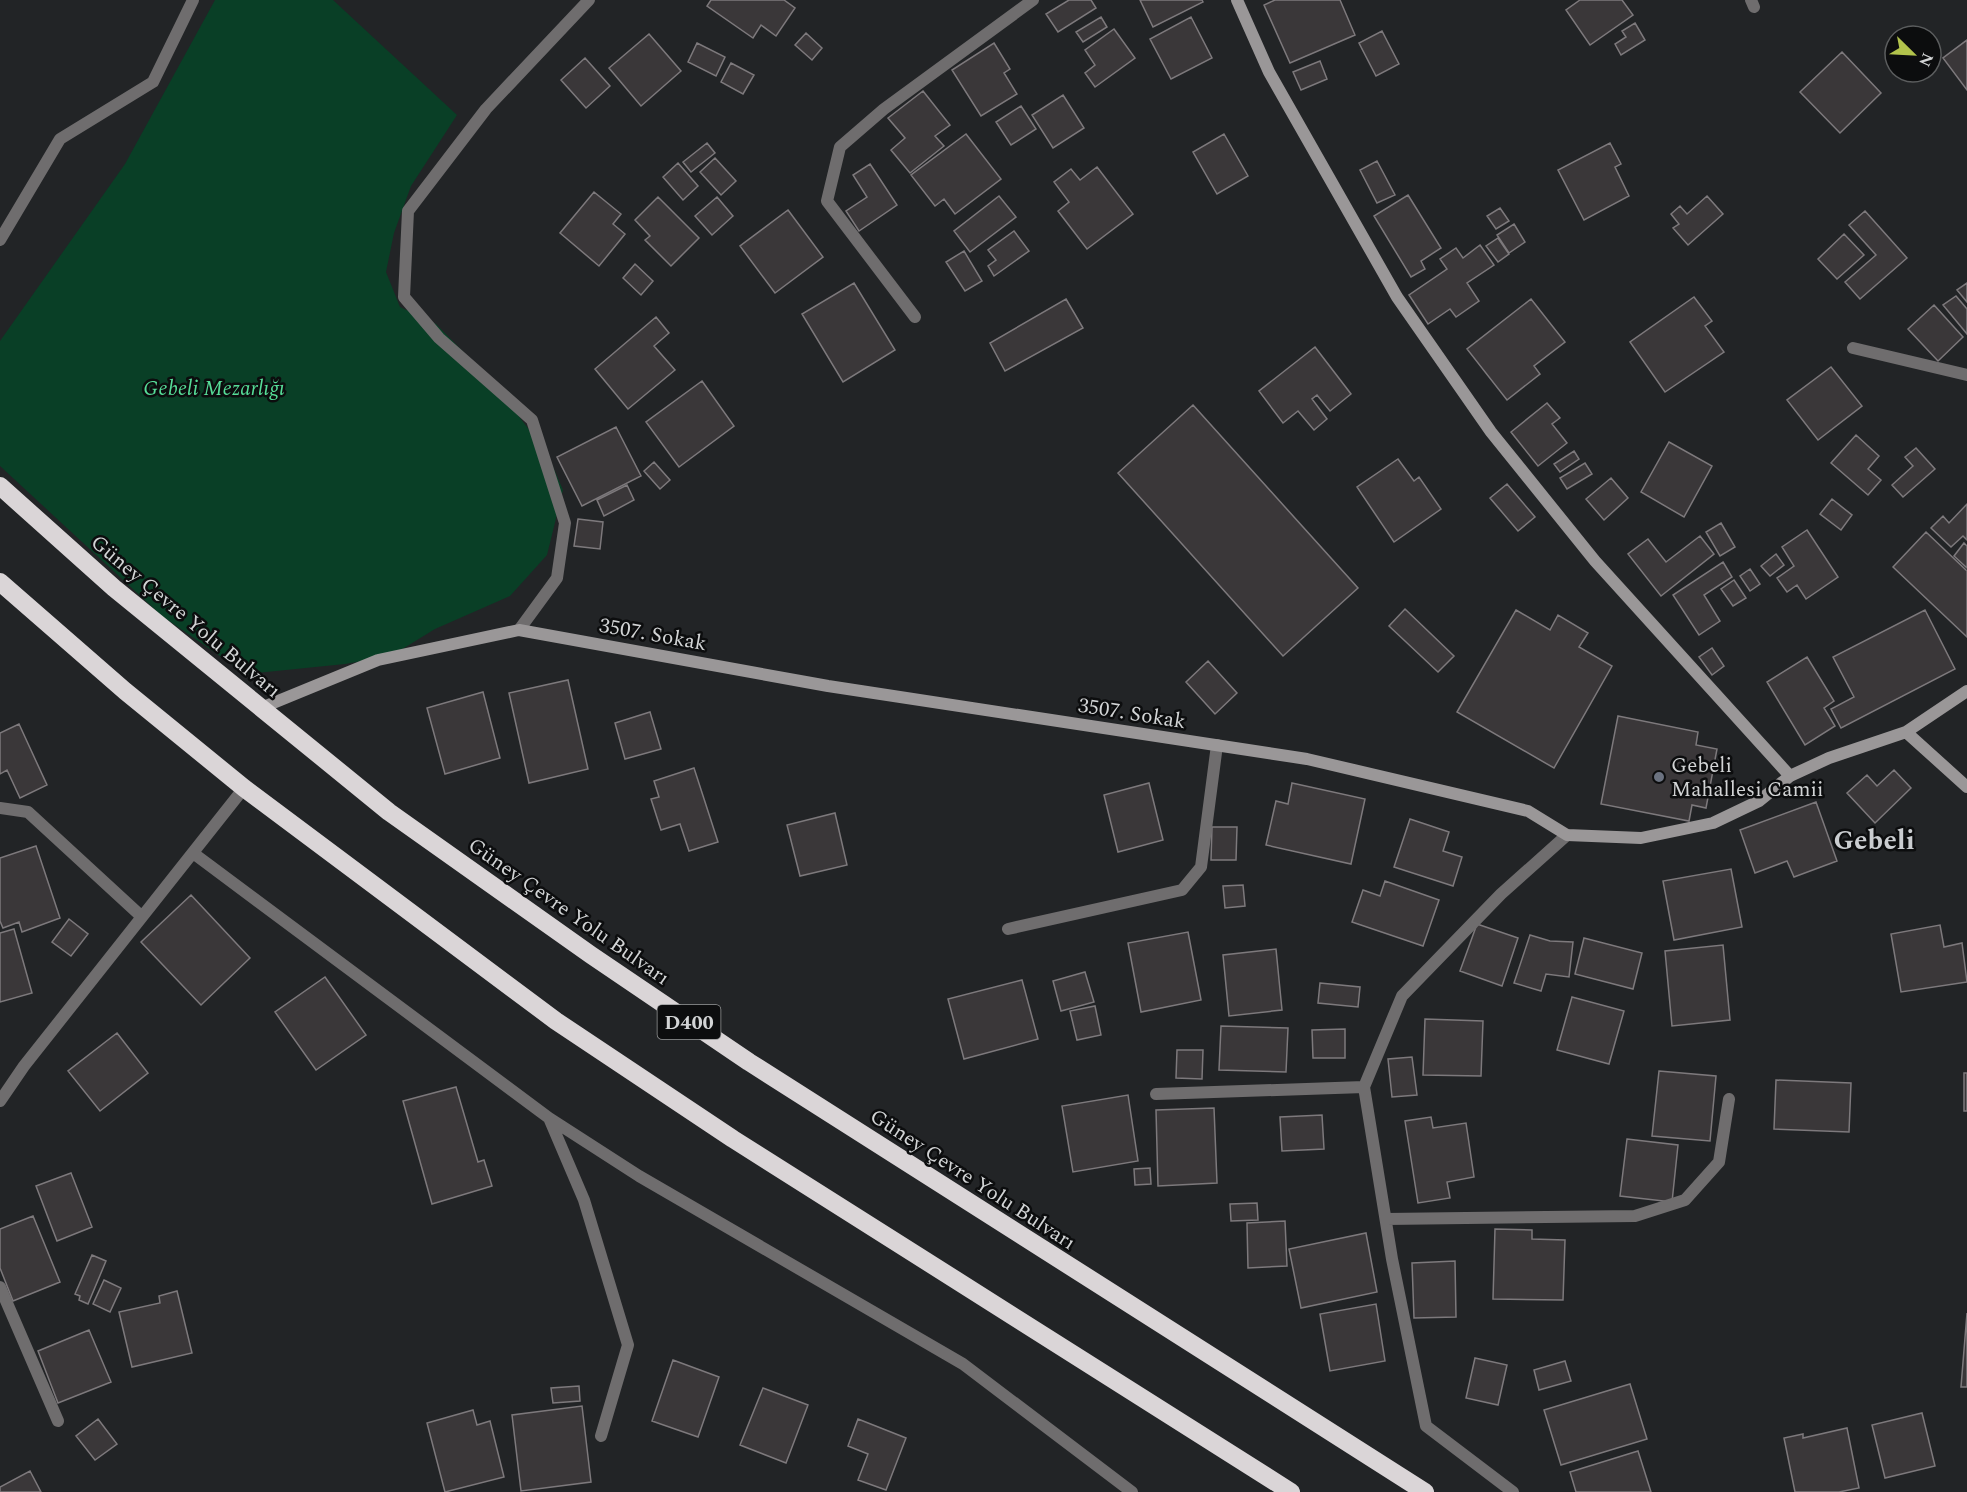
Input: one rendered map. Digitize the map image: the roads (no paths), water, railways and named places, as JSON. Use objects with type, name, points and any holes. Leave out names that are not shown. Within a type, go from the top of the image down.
[{"type":"highway","name":"Güney Çevre Yolu Bulvarı","points":[[0,486],[114,588],[389,812],[591,955],[749,1062],[1425,1492]]},
{"type":"highway","points":[[0,582],[125,691],[244,788],[556,1021],[743,1145],[1291,1492]]},
{"type":"main road","points":[[1237,0],[1269,72],[1397,297],[1491,432],[1595,561],[1790,776]]},
{"type":"main road","name":"3507. Sokak","points":[[261,708],[378,660],[519,630],[828,686],[1307,759],[1528,812],[1567,835],[1641,838],[1713,823],[1759,801],[1790,776],[1829,758],[1906,732],[1967,691]]},
{"type":"main road","points":[[1906,732],[1967,787]]},
{"type":"street","points":[[0,240],[60,139],[153,82],[193,0]]},
{"type":"street","points":[[519,630],[557,578],[565,523],[531,420],[439,338],[404,297],[408,211],[486,109],[589,0]]},
{"type":"street","points":[[915,318],[827,201],[840,147],[884,109],[1033,0]]},
{"type":"street","points":[[1853,348],[1967,375]]},
{"type":"street","points":[[1008,929],[1182,890],[1201,867],[1217,745]]},
{"type":"street","points":[[0,1101],[24,1066],[244,788]]},
{"type":"street","points":[[0,808],[28,812],[141,916]]},
{"type":"street","points":[[1513,1492],[1426,1426],[1386,1219],[1364,1087],[1402,996],[1501,894],[1567,835]]},
{"type":"street","points":[[193,853],[549,1118],[639,1176],[963,1364],[1132,1492]]},
{"type":"street","points":[[1156,1094],[1364,1087]]},
{"type":"street","points":[[1386,1219],[1635,1216],[1685,1200],[1719,1162],[1729,1099]]},
{"type":"street","points":[[549,1118],[584,1200],[628,1345],[601,1436]]},
{"type":"street","points":[[0,1287],[58,1421]]},
{"type":"place","name":"Gebeli Mahallesi Camii","points":[[1659,777]]},
{"type":"district","name":"Gebeli","points":[[1874,840]]},
{"type":"park label","name":"Gebeli Mezarlığı","points":[[214,388]]}]
